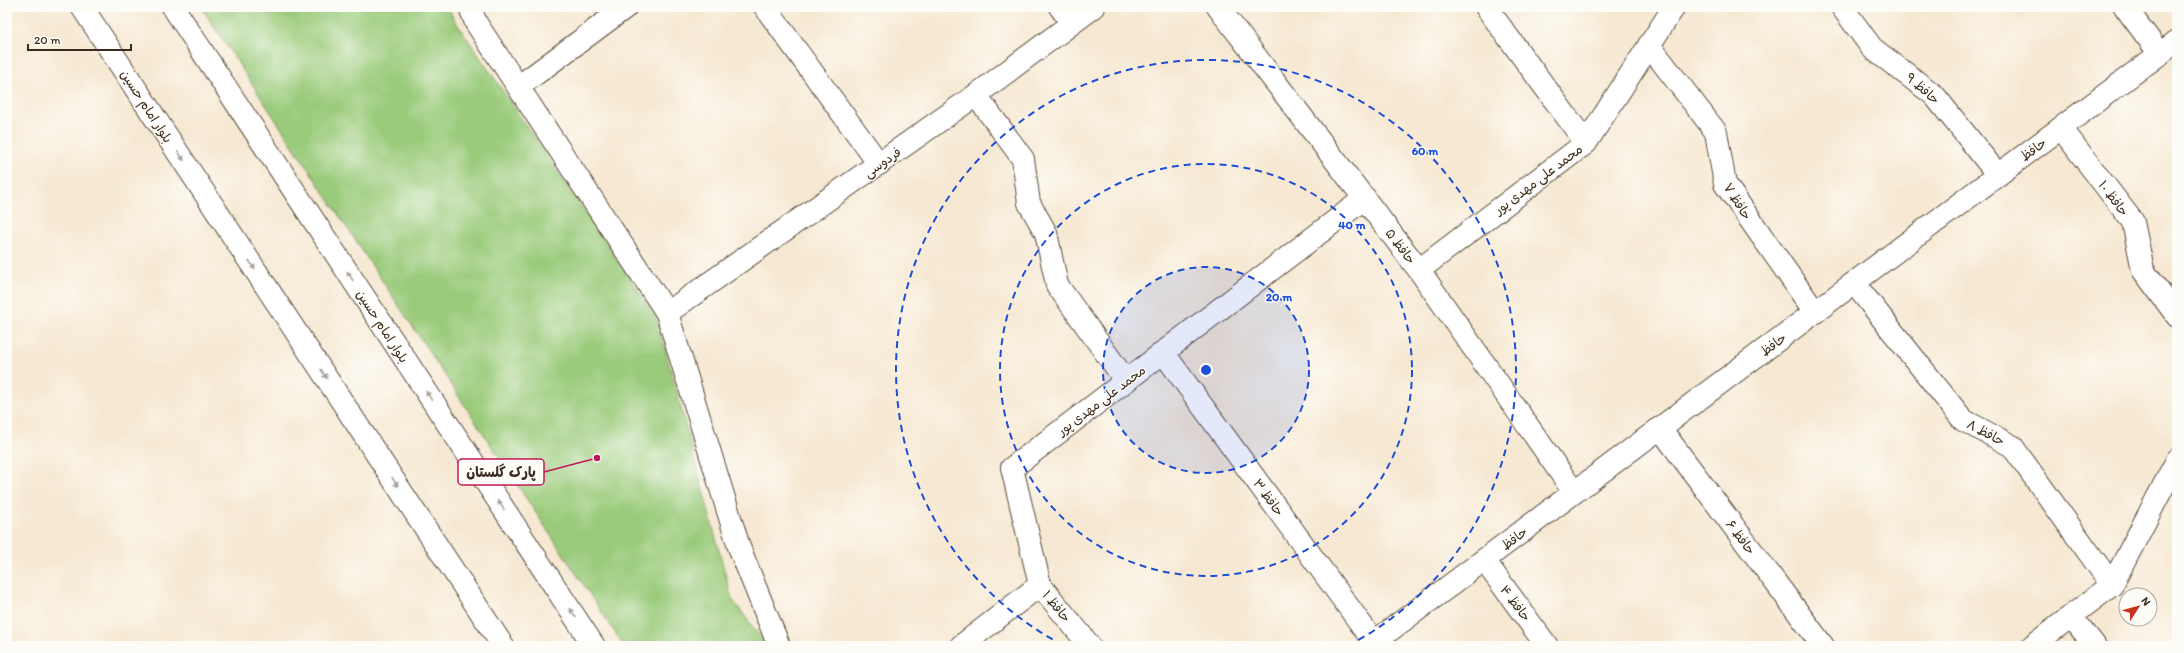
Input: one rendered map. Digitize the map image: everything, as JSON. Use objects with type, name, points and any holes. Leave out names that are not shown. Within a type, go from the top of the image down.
[{"type":"street","name":"بلوار امام حسین","points":[[82,7],[503,646]]},
{"type":"street","name":"بلوار امام حسین","points":[[172,7],[594,646]]},
{"type":"street","points":[[470,7],[476,23],[667,313],[739,547],[779,646]]},
{"type":"street","points":[[518,86],[626,7]]},
{"type":"street","points":[[765,7],[879,164]]},
{"type":"street","name":"فردوسی","points":[[667,313],[976,95],[1066,15],[1094,7]]},
{"type":"street","name":"حافظ ۵","points":[[1218,7],[1420,270],[1574,492]]},
{"type":"street","points":[[1486,7],[1586,143]]},
{"type":"street","name":"محمد علی مهدی پور","points":[[1420,270],[1586,143],[1674,7]]},
{"type":"street","name":"حافظ ۹","points":[[1842,7],[1872,48],[1934,95],[1998,175]]},
{"type":"street","points":[[2125,7],[2160,54]]},
{"type":"street","name":"حافظ","points":[[1372,644],[2177,41]]},
{"type":"street","name":"حافظ ۷","points":[[1649,46],[1716,132],[1725,184],[1815,312]]},
{"type":"street","points":[[976,95],[1023,159],[1028,203],[1046,233],[1057,285],[1126,381]]},
{"type":"street","name":"حافظ ۱۰","points":[[2061,128],[2133,222],[2143,270],[2177,316]]},
{"type":"street","name":"محمد علی مهدی پور","points":[[1040,585],[1012,468],[1365,198]]},
{"type":"street","name":"حافظ ۸","points":[[1854,283],[1963,420],[2012,446],[2112,585]]},
{"type":"street","name":"حافظ ۳","points":[[1163,352],[1372,644]]},
{"type":"street","name":"حافظ ۶","points":[[1660,428],[1823,646]]},
{"type":"street","points":[[2032,646],[2112,585],[2177,460]]},
{"type":"street","name":"حافظ ۴","points":[[1484,560],[1548,646]]},
{"type":"street","points":[[961,646],[1040,585]]},
{"type":"street","name":"حافظ ۱","points":[[1040,585],[1090,646]]},
{"type":"street","points":[[2071,616],[2095,646]]},
{"type":"green space","points":[[201,7],[449,7],[452,16],[657,318],[732,599],[767,646],[624,646]]},
{"type":"place","name":"پارک گلستان","points":[[597,458]]}]
